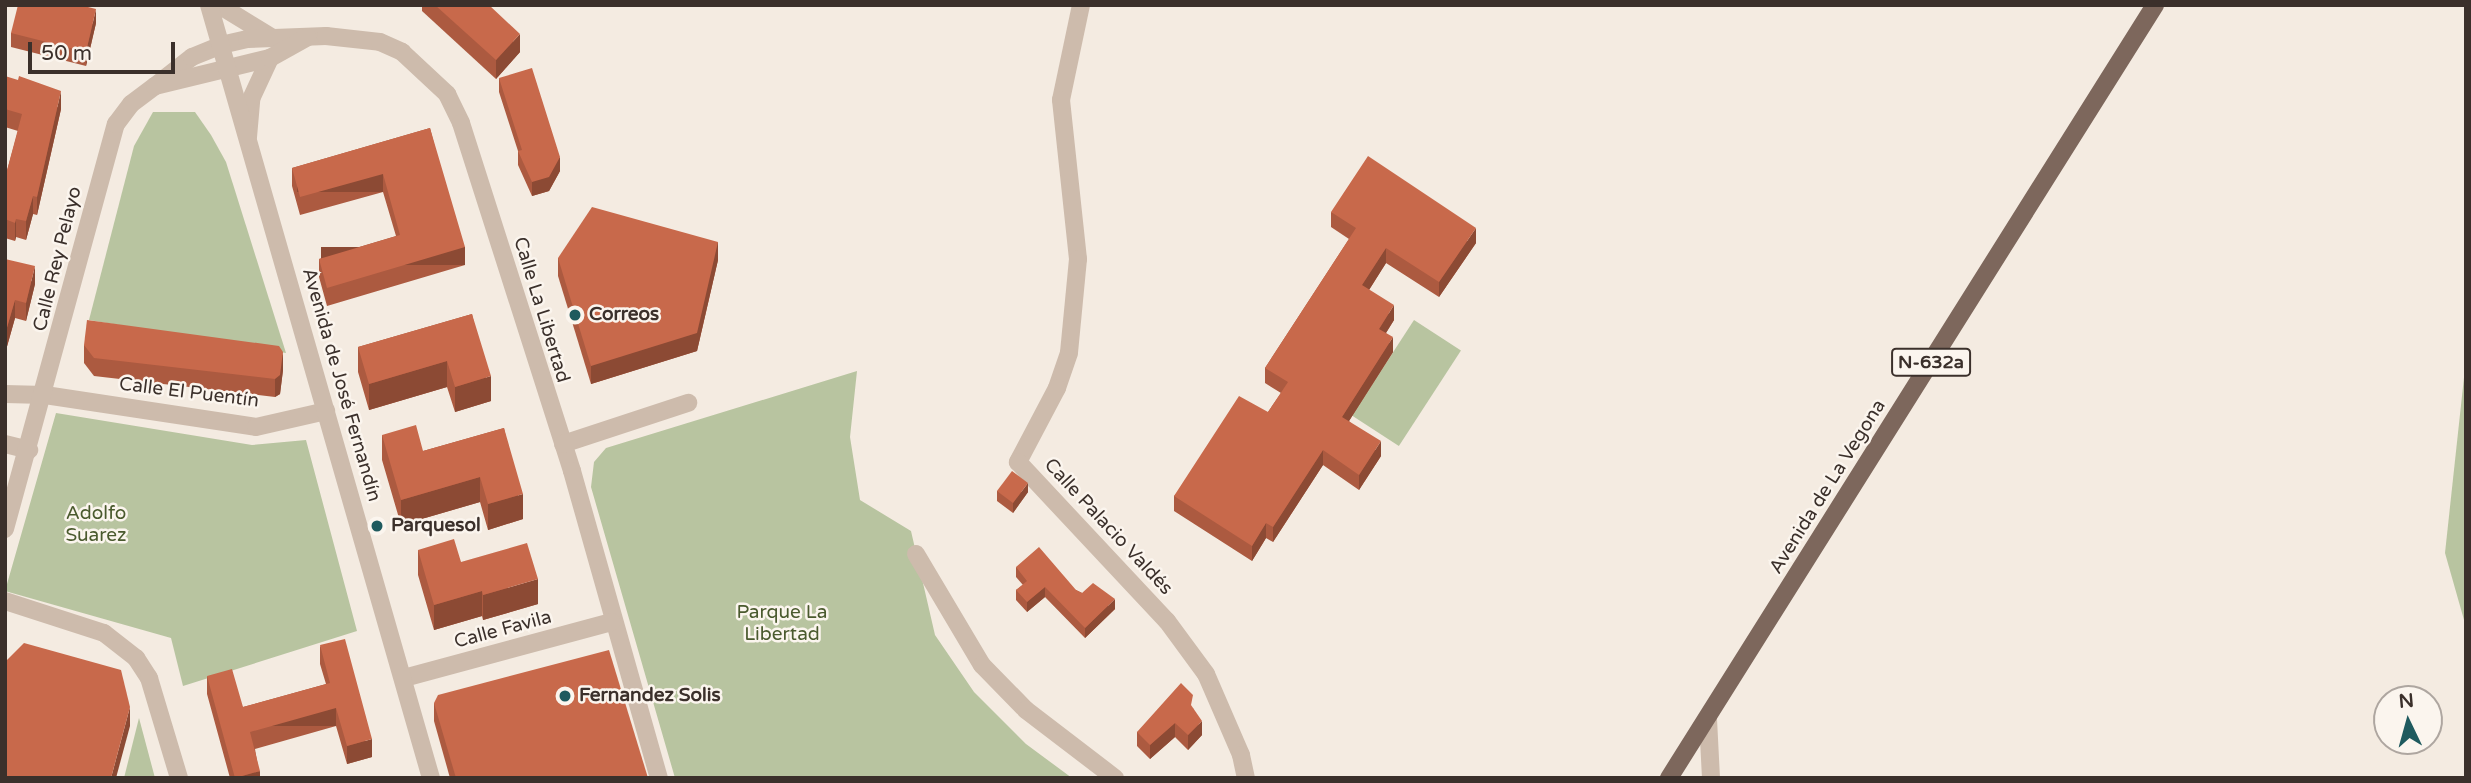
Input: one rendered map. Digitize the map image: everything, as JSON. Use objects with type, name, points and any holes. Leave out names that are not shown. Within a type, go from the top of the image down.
[{"type":"main road","name":"Avenida de La Vegona","points":[[1669,778],[2155,5]]},
{"type":"street","name":"Avenida de José Fernandín","points":[[209,5],[431,778]]},
{"type":"street","points":[[219,5],[271,37]]},
{"type":"street","name":"Calle Palacio Valdés","points":[[1081,5],[1062,100],[1078,259],[1069,353],[1057,388],[1018,462],[1167,621],[1213,685],[1246,778]]},
{"type":"street","name":"Calle La Libertad","points":[[155,86],[192,57],[221,45],[271,37],[309,36],[380,42],[431,75],[447,94],[461,123],[562,444],[659,778]]},
{"type":"street","name":"Calle Rey Pelayo","points":[[5,529],[45,395],[116,124],[131,104],[155,86],[270,58],[309,36]]},
{"type":"street","points":[[248,141],[251,99],[270,58]]},
{"type":"street","name":"Calle El Puentín","points":[[5,394],[45,395],[256,426],[326,411]]},
{"type":"street","points":[[562,444],[688,403]]},
{"type":"street","points":[[5,444],[29,450]]},
{"type":"street","points":[[916,554],[982,665],[1026,709],[1115,778]]},
{"type":"street","points":[[5,601],[104,633],[136,658],[149,678],[179,778]]},
{"type":"street","name":"Calle Favila","points":[[404,678],[612,622]]},
{"type":"street","points":[[1708,719],[1711,778]]},
{"type":"green space","points":[[153,112],[195,112],[226,162],[286,353],[89,320],[134,146]]},
{"type":"green space","points":[[1414,320],[1461,350],[1399,446],[1352,416]]},
{"type":"green space","points":[[2466,359],[2466,627],[2445,553]]},
{"type":"green space","name":"Parque La Libertad","points":[[857,371],[850,437],[860,500],[911,531],[935,635],[974,692],[1026,744],[1072,778],[675,778],[591,487],[594,462],[606,448]]},
{"type":"green space","name":"Adolfo Suarez","points":[[56,413],[252,445],[306,440],[357,631],[183,686],[171,638],[5,591]]},
{"type":"green space","points":[[139,718],[155,778],[124,778]]},
{"type":"building","points":[[18,5],[80,5],[96,9],[86,52],[11,33]]},
{"type":"building","points":[[435,5],[489,5],[520,34],[496,60]]},
{"type":"building","points":[[532,68],[560,157],[549,177],[532,182],[518,151],[522,150],[499,78]]},
{"type":"building","points":[[5,76],[18,80],[19,76],[61,91],[37,197],[33,196],[26,221],[16,219],[15,223],[5,219],[5,178],[22,114],[5,109]]},
{"type":"building","points":[[430,128],[465,247],[327,288],[319,259],[400,235],[383,174],[300,197],[292,168]]},
{"type":"building","points":[[1368,156],[1476,228],[1439,282],[1386,248],[1362,285],[1394,305],[1379,329],[1393,337],[1342,417],[1381,441],[1359,475],[1323,450],[1273,527],[1266,523],[1252,546],[1174,496],[1239,396],[1268,412],[1288,382],[1265,368],[1356,228],[1331,212]]},
{"type":"building","points":[[592,207],[718,242],[697,333],[591,366],[558,258]]},
{"type":"building","points":[[5,259],[35,266],[26,303],[15,300],[6,331],[5,331]]},
{"type":"building","points":[[472,314],[491,376],[455,387],[447,361],[369,384],[358,347]]},
{"type":"building","points":[[87,320],[279,346],[283,352],[280,375],[275,379],[94,358],[84,345]]},
{"type":"building","points":[[416,425],[423,451],[504,428],[523,494],[488,504],[480,477],[401,500],[382,435]]},
{"type":"building","points":[[1012,471],[1028,483],[1013,503],[997,491]]},
{"type":"building","points":[[454,539],[461,562],[527,543],[538,579],[483,595],[482,591],[434,605],[418,550]]},
{"type":"building","points":[[1039,547],[1076,590],[1082,593],[1093,583],[1115,599],[1085,628],[1045,587],[1027,602],[1016,590],[1027,581],[1016,567]]},
{"type":"building","points":[[345,639],[372,739],[347,746],[336,708],[250,732],[260,771],[235,778],[207,676],[232,669],[243,707],[330,683],[320,645]]},
{"type":"building","points":[[24,643],[121,670],[130,707],[111,778],[5,778],[5,662]]},
{"type":"building","points":[[609,650],[648,778],[456,778],[434,703],[438,695]]},
{"type":"building","points":[[1181,683],[1193,695],[1191,705],[1202,721],[1188,735],[1175,723],[1150,745],[1137,732]]},
{"type":"place","name":"Correos","points":[[575,315]]},
{"type":"place","name":"Parquesol","points":[[377,526]]},
{"type":"place","name":"Fernandez Solis","points":[[565,696]]}]
